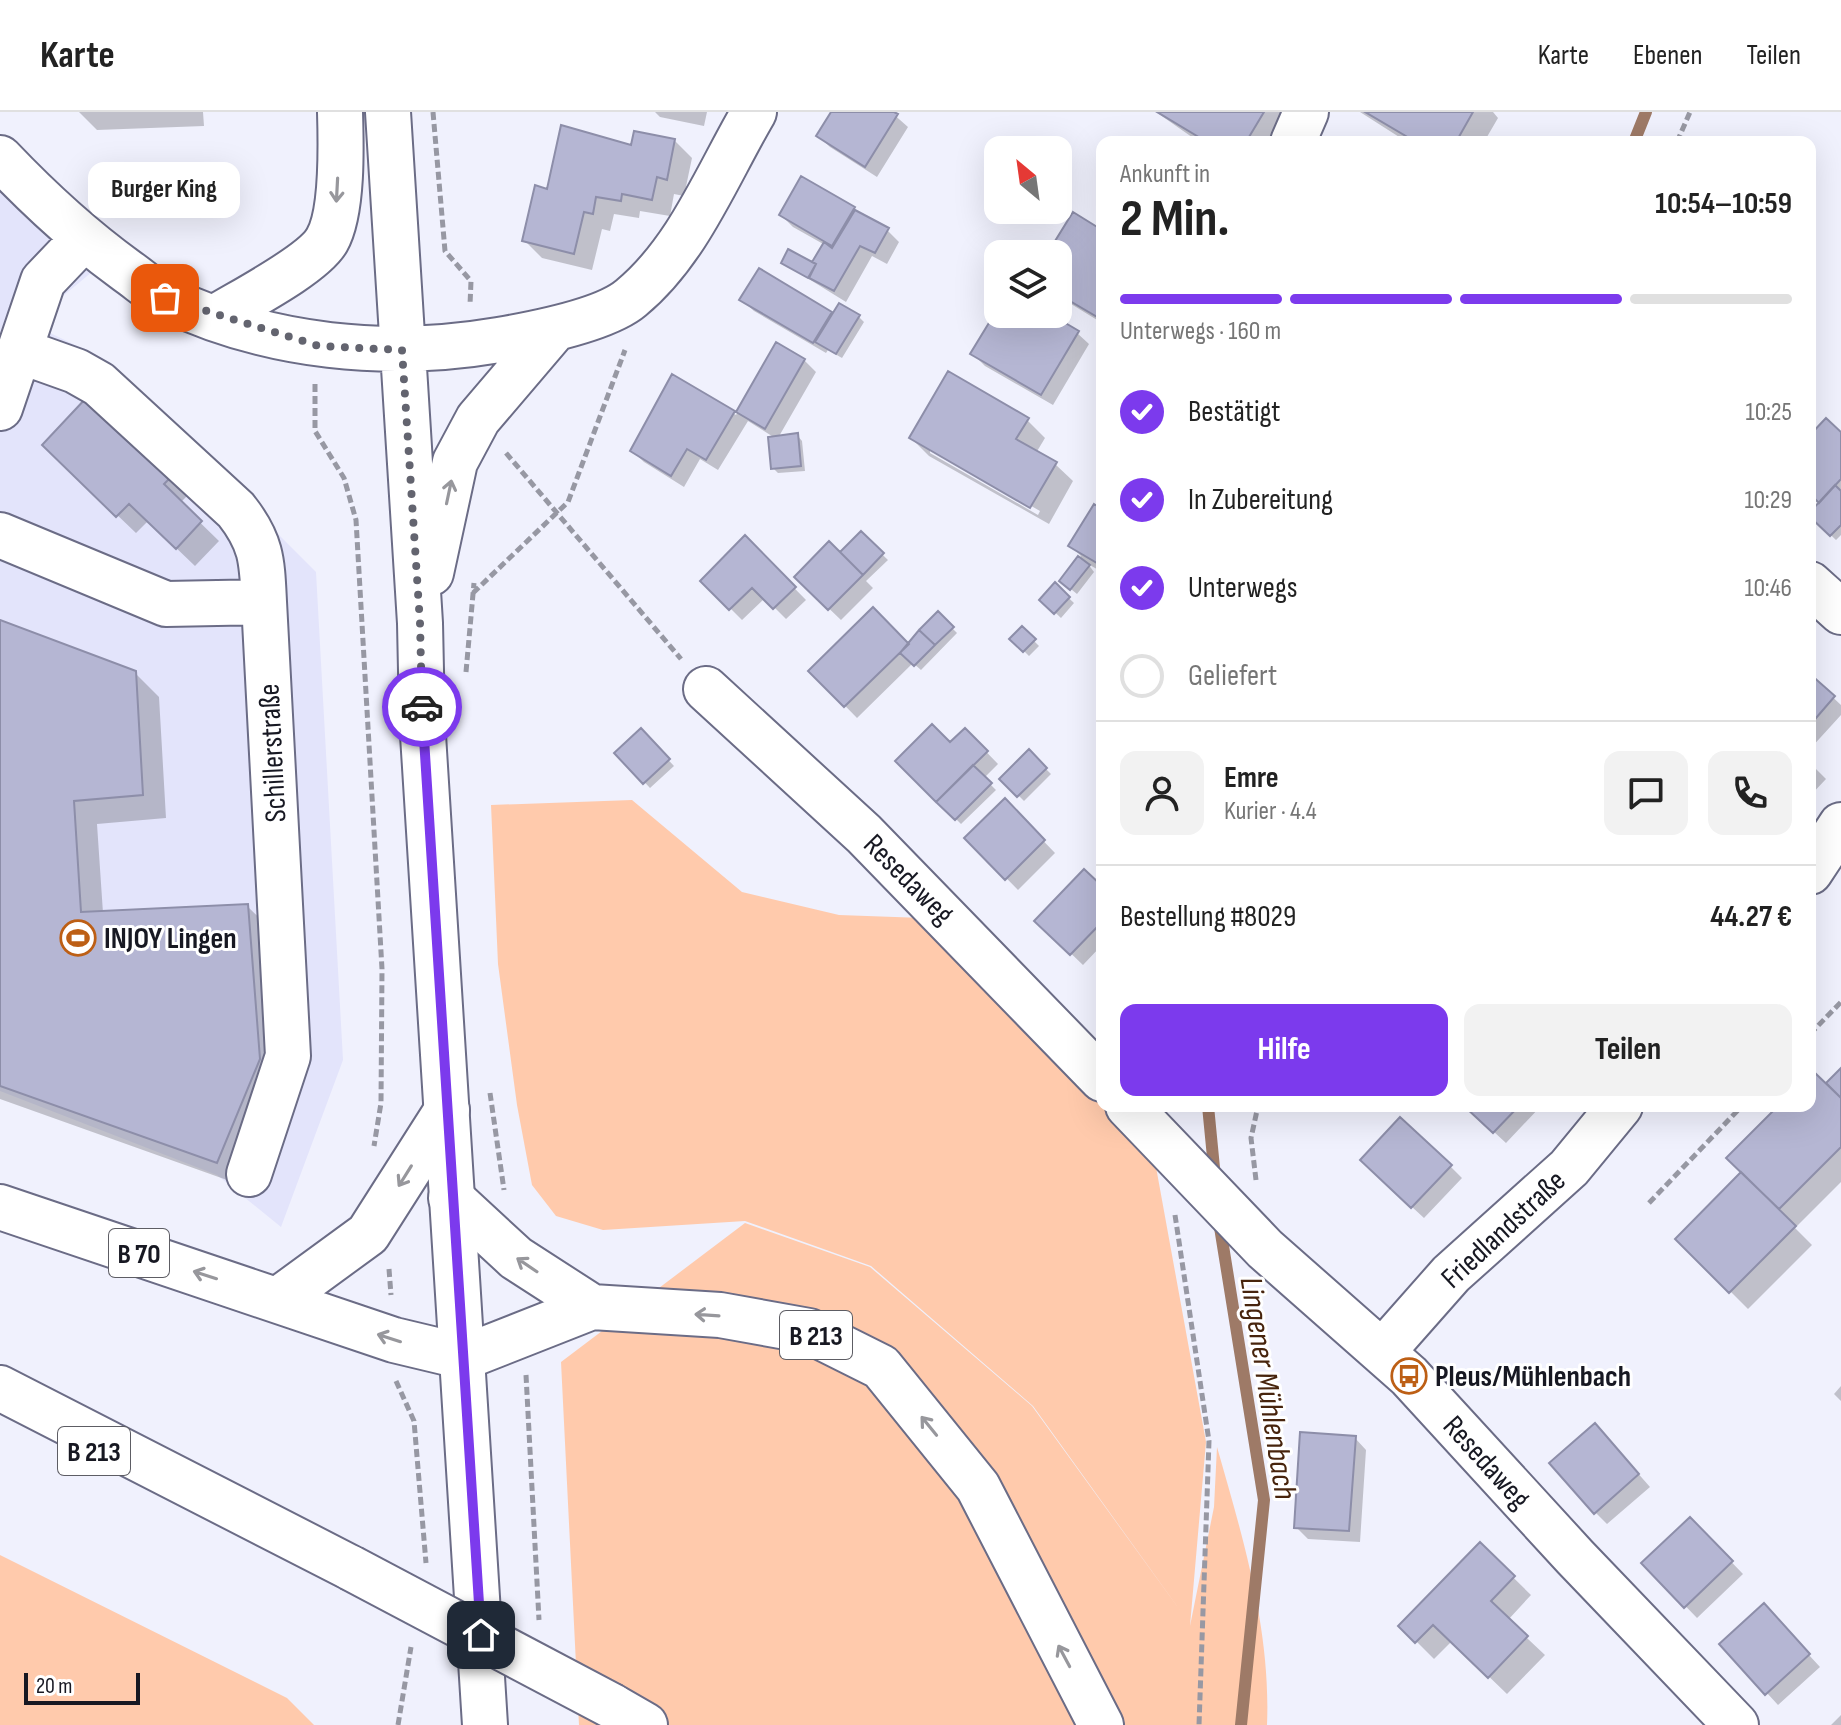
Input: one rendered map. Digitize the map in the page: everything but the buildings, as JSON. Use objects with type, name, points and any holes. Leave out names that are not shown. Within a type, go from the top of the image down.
[{"type":"street","points":[[216,317],[309,259],[327,242],[336,216],[340,112]]},
{"type":"street","points":[[388,112],[420,623],[422,719],[451,1198],[465,1357],[485,1725]]},
{"type":"street","points":[[0,158],[83,239],[165,298],[216,317],[319,346],[402,350],[482,343],[553,331],[628,301],[668,263],[754,112]]},
{"type":"street","points":[[1296,136],[1306,112]]},
{"type":"street","points":[[0,408],[43,281],[83,239]]},
{"type":"street","points":[[420,623],[455,462],[478,419],[553,331]]},
{"type":"street","name":"Schillerstraße","points":[[20,351],[76,371],[99,384],[236,510],[255,533],[262,559],[288,1056],[249,1174]]},
{"type":"street","points":[[0,535],[166,604],[264,602]]},
{"type":"street","points":[[1816,589],[1841,612]]},
{"type":"street","name":"Resedaweg","points":[[706,689],[864,834],[1096,1073]]},
{"type":"street","points":[[1821,879],[1841,825]]},
{"type":"street","points":[[279,1299],[368,1234],[447,1110]]},
{"type":"street","name":"Resedaweg","points":[[1134,1112],[1259,1243],[1383,1351],[1736,1725]]},
{"type":"street","name":"Friedlandstraße","points":[[1383,1351],[1451,1274],[1569,1168],[1615,1112]]},
{"type":"street","name":"B 213","points":[[451,1198],[516,1258],[592,1307],[720,1315],[809,1331],[881,1367],[978,1487],[1101,1725]]},
{"type":"street","name":"B 70","points":[[0,1207],[394,1340],[465,1357]]},
{"type":"street","points":[[465,1357],[592,1307]]},
{"type":"street","points":[[0,1388],[351,1568],[628,1716]]},
{"type":"street","name":"B 213","points":[[0,1418],[187,1484]]},
{"type":"path","points":[[433,112],[445,251],[471,281]]},
{"type":"path","points":[[1680,136],[1690,112]]},
{"type":"path","points":[[473,594],[568,502],[626,347]]},
{"type":"path","points":[[313,405],[315,431],[344,478],[356,520],[382,969],[381,1103],[371,1162]]},
{"type":"path","points":[[504,450],[706,689]]},
{"type":"path","points":[[465,681],[474,579]]},
{"type":"path","points":[[1816,1028],[1841,1002]]},
{"type":"path","points":[[490,1089],[516,1258]]},
{"type":"path","points":[[1649,1203],[1736,1112]]},
{"type":"path","points":[[1174,1213],[1209,1441],[1199,1725]]},
{"type":"path","points":[[368,1234],[389,1264],[395,1380],[414,1421],[427,1567]]},
{"type":"path","points":[[524,1333],[539,1624]]},
{"type":"path","points":[[398,1725],[413,1639]]},
{"type":"shaded area","points":[[0,165],[104,262],[57,301],[44,330],[102,358],[316,572],[343,1060],[281,1227],[217,1175],[0,1091]]},
{"type":"shaded area","points":[[632,800],[742,892],[839,915],[923,918],[1096,1096],[1096,1112],[1111,1112],[1154,1156],[1206,1442],[1190,1626],[1214,1507],[1217,1447],[1260,1619],[1265,1654],[1267,1725],[579,1725],[561,1362],[745,1223],[870,1267],[1032,1406],[1182,1613],[1033,1406],[871,1266],[745,1221],[603,1230],[556,1216],[532,1185],[517,1105],[498,964],[491,805]]},
{"type":"shaded area","points":[[0,1555],[287,1698],[314,1725],[0,1725]]},
{"type":"waterway","name":"Lingener Mühlenbach","points":[[1636,136],[1646,112]]},
{"type":"waterway","name":"Lingener Mühlenbach","points":[[1209,1112],[1215,1178]]},
{"type":"waterway","name":"Lingener Mühlenbach","points":[[1219,1221],[1264,1500],[1241,1725]]},
{"type":"way so far","points":[[165,298],[227,321],[319,346],[402,350],[420,623],[422,707]]},
{"type":"place","name":"Burger King","points":[[165,298]]},
{"type":"place","name":"INJOY Lingen","points":[[78,938]]},
{"type":"place","name":"Pleus/Mühlenbach","points":[[1409,1376]]},
{"type":"route","points":[[422,707],[481,1635]]}]
